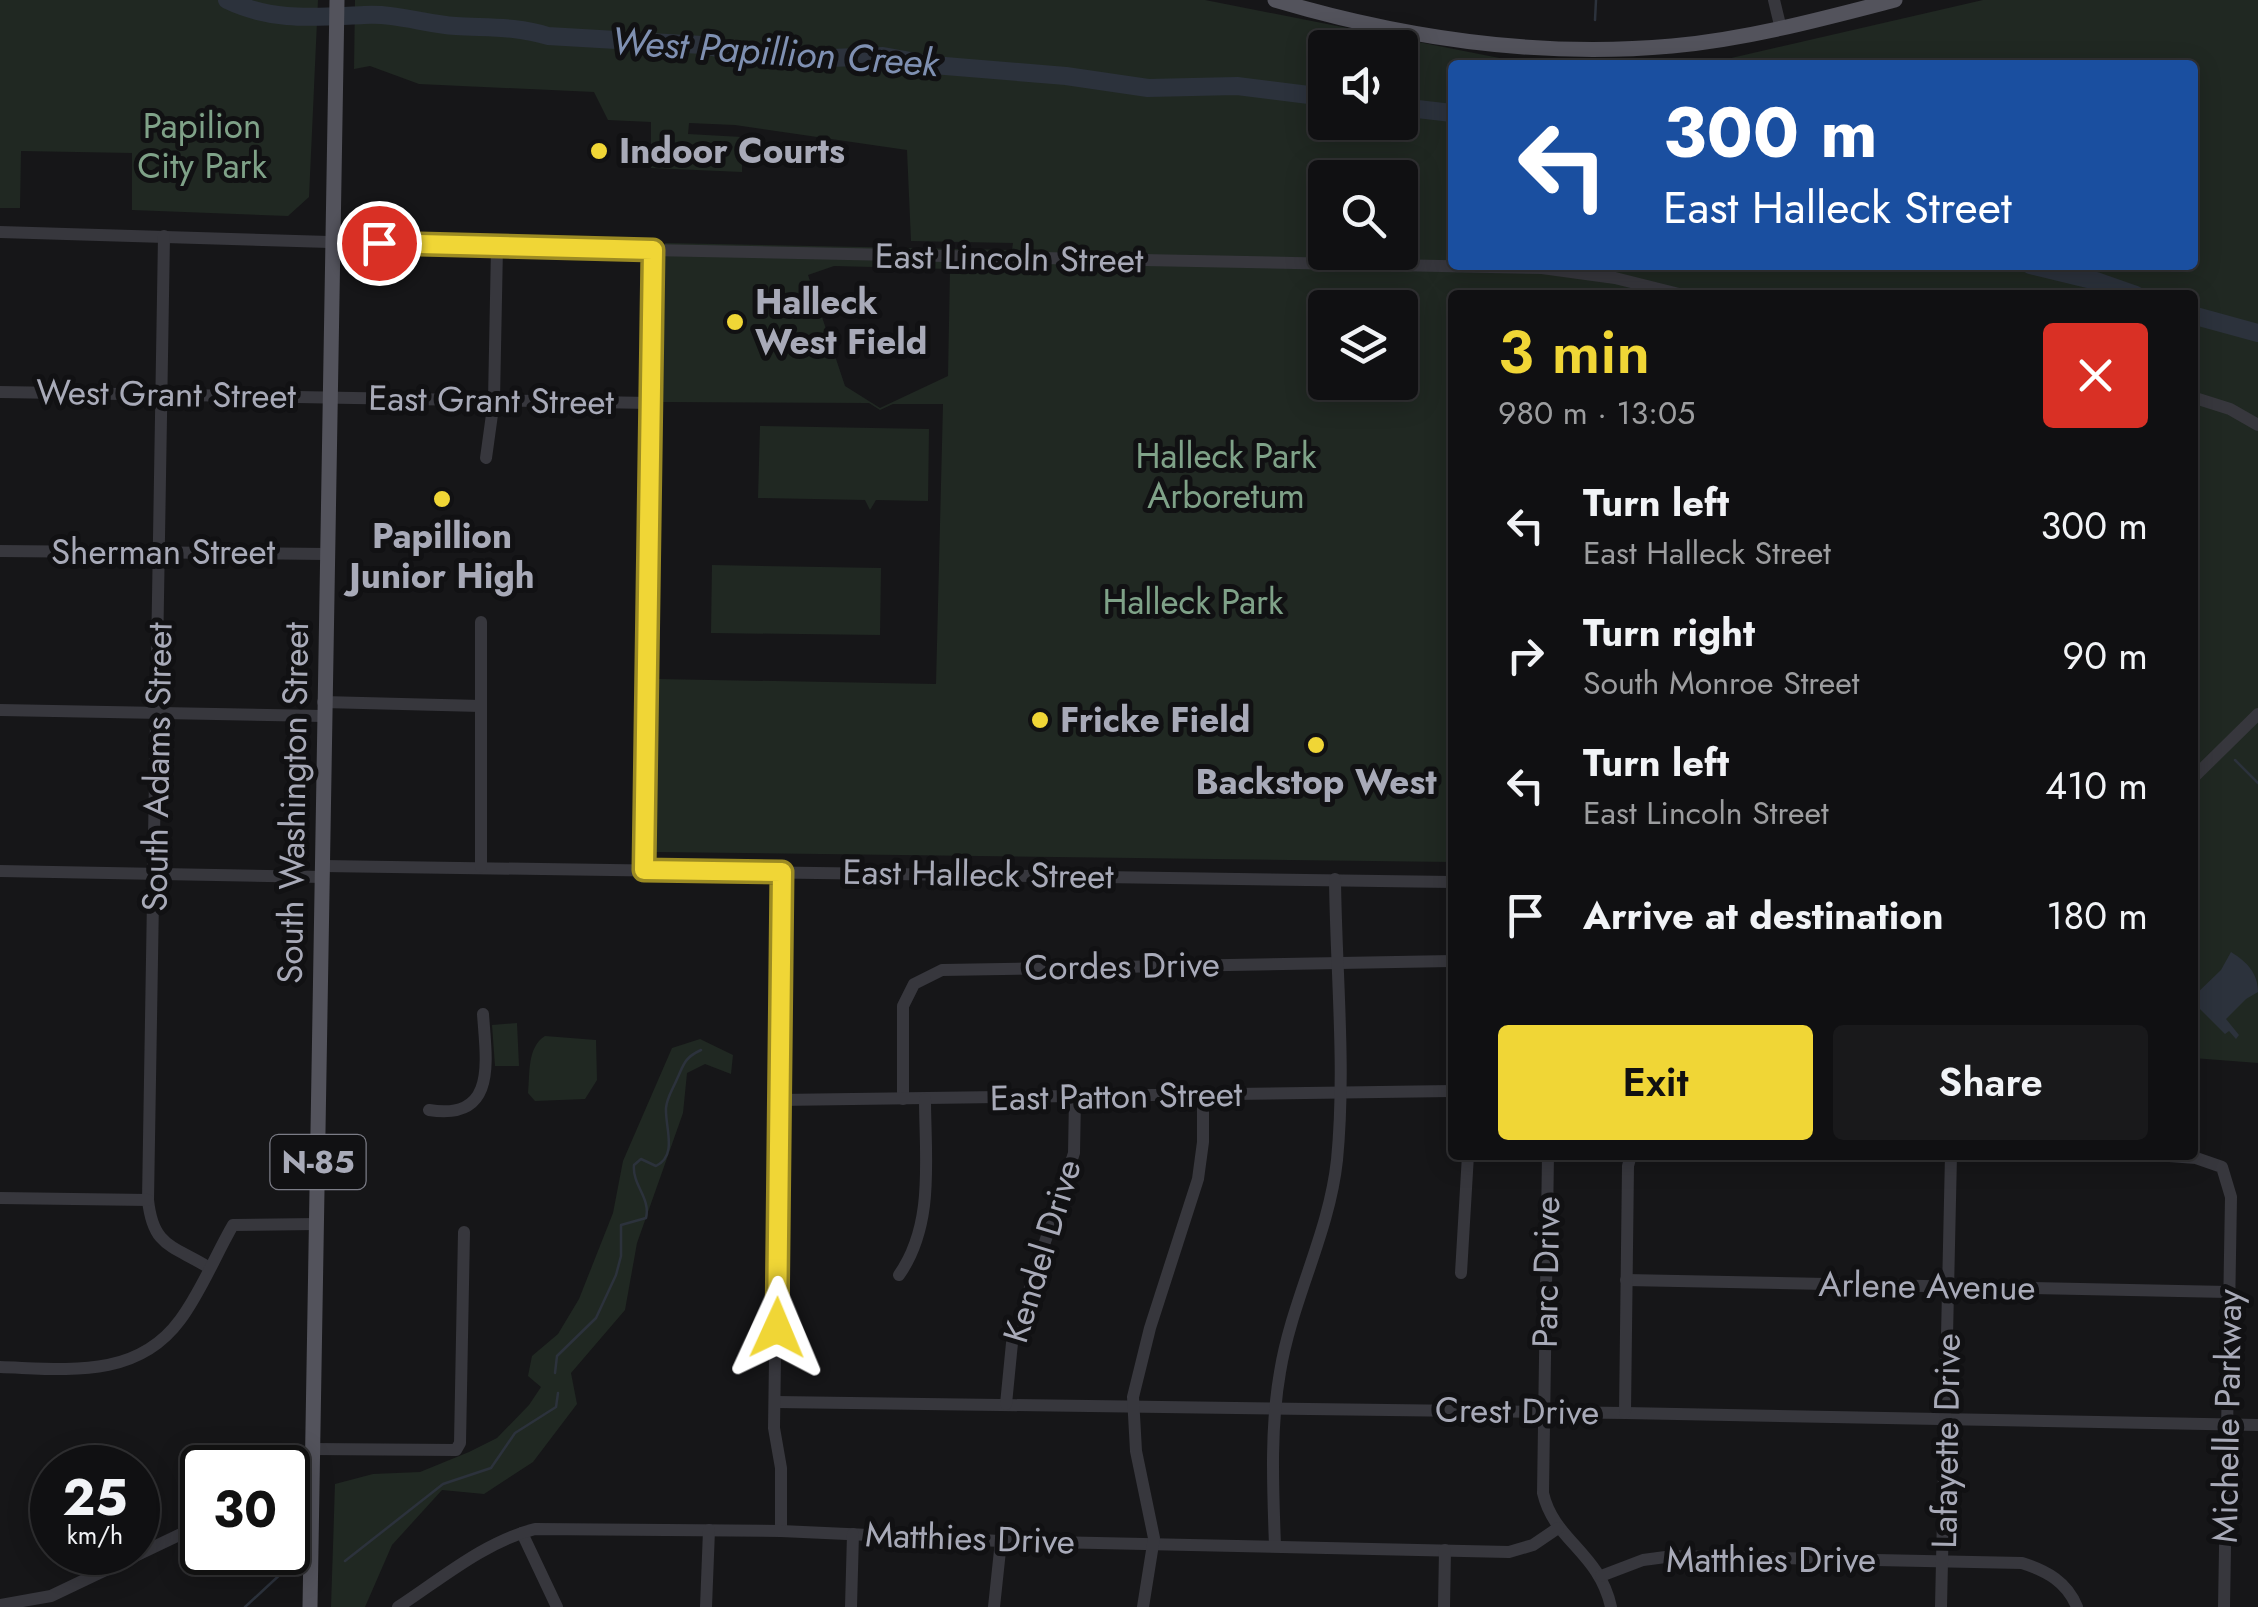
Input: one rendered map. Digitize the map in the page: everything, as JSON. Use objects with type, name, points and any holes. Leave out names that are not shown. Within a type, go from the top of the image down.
[{"type":"main road","name":"South Washington Street","points":[[310,1607],[337,0]]},
{"type":"main road","points":[[1275,0],[1413,34],[1522,46],[1611,49],[1676,46],[1781,29],[1895,0]]},
{"type":"street","points":[[1774,0],[1781,29]]},
{"type":"street","name":"East Lincoln Street","points":[[0,232],[1448,266]]},
{"type":"street","name":"South Adams Street","points":[[164,236],[148,1200],[151,1225],[159,1238],[208,1267]]},
{"type":"street","points":[[486,458],[494,400],[497,246]]},
{"type":"street","points":[[644,870],[653,250]]},
{"type":"street","name":"East Lincoln Street","points":[[1557,270],[1663,290]]},
{"type":"street","name":"West Grant Street","points":[[0,392],[331,397]]},
{"type":"street","name":"East Grant Street","points":[[331,397],[650,402]]},
{"type":"street","points":[[2198,399],[2230,409],[2258,425]]},
{"type":"street","name":"Sherman Street","points":[[0,551],[326,554]]},
{"type":"street","points":[[481,622],[481,866]]},
{"type":"street","points":[[0,710],[157,713],[481,706]]},
{"type":"street","points":[[2198,774],[2258,714]]},
{"type":"street","name":"East Halleck Street","points":[[0,872],[323,872],[481,866],[1448,882]]},
{"type":"street","points":[[781,1531],[781,1468],[774,1428],[782,872]]},
{"type":"street","points":[[1275,1546],[1275,1408],[1280,1369],[1330,1202],[1337,1159],[1334,879]]},
{"type":"street","name":"Cordes Drive","points":[[903,1099],[903,1006],[914,984],[942,970],[1448,961]]},
{"type":"street","points":[[429,1110],[457,1111],[469,1106],[483,1088],[483,1014]]},
{"type":"street","name":"East Patton Street","points":[[779,1100],[1448,1091]]},
{"type":"street","points":[[1143,1607],[1153,1545],[1132,1407],[1150,1328],[1198,1179],[1203,1095]]},
{"type":"street","name":"Kendel Drive","points":[[1006,1404],[1012,1343],[1074,1153],[1075,1098]]},
{"type":"street","points":[[900,1275],[920,1232],[926,1198],[925,1099]]},
{"type":"street","name":"Michelle Parkway","points":[[2198,1159],[2222,1167],[2231,1197],[2224,1607]]},
{"type":"street","points":[[1461,1273],[1468,1160]]},
{"type":"street","name":"Parc Drive","points":[[1548,1160],[1543,1492],[1547,1511],[1558,1528],[1601,1576],[1610,1607]]},
{"type":"street","points":[[1625,1413],[1630,1160]]},
{"type":"street","name":"Lafayette Drive","points":[[1941,1607],[1951,1160]]},
{"type":"street","points":[[0,1198],[148,1200]]},
{"type":"street","points":[[0,1367],[81,1370],[133,1359],[168,1335],[193,1299],[233,1225],[317,1224]]},
{"type":"street","points":[[312,1448],[445,1452],[458,1447],[464,1232]]},
{"type":"street","name":"Arlene Avenue","points":[[1626,1280],[2228,1292]]},
{"type":"street","name":"Crest Drive","points":[[776,1402],[2258,1425]]},
{"type":"street","name":"Matthies Drive","points":[[407,1604],[482,1552],[522,1533],[558,1528],[1508,1552],[1533,1544],[1558,1528]]},
{"type":"street","points":[[706,1607],[708,1530]]},
{"type":"street","points":[[522,1533],[557,1607]]},
{"type":"street","points":[[852,1607],[853,1534]]},
{"type":"street","points":[[994,1607],[1001,1541]]},
{"type":"street","points":[[1444,1550],[1444,1607]]},
{"type":"street","name":"Matthies Drive","points":[[1601,1576],[1644,1560],[1672,1556],[2022,1563],[2043,1570],[2065,1585],[2077,1607]]},
{"type":"street","points":[[0,1605],[51,1596],[88,1575]]},
{"type":"green space","name":"Papilion City Park","points":[[0,0],[318,0],[309,197],[288,216],[132,210],[132,153],[21,151],[20,208],[0,208]]},
{"type":"green space","name":"Halleck Park","points":[[355,0],[1205,0],[1357,30],[1308,30],[1308,140],[1418,140],[1418,42],[1510,60],[1448,60],[1448,270],[2198,270],[2198,60],[1723,60],[1983,0],[2258,0],[2258,1063],[2198,1058],[2198,290],[1448,290],[1448,862],[656,852],[658,679],[936,684],[943,404],[893,404],[880,410],[869,403],[663,402],[665,243],[1012,250],[1013,243],[911,241],[907,150],[735,125],[689,123],[688,134],[742,137],[742,172],[651,168],[651,122],[608,120],[594,92],[419,84],[370,66],[354,69]],"holes":[[[834,266],[950,269],[948,376],[880,408],[845,386],[808,275]]]},
{"type":"green space","points":[[760,426],[929,429],[928,501],[876,500],[870,510],[865,500],[758,498]]},
{"type":"green space","points":[[712,565],[881,568],[880,635],[711,633]]},
{"type":"green space","points":[[517,1023],[519,1066],[495,1066],[492,1025]]},
{"type":"green space","points":[[545,1036],[596,1040],[597,1080],[585,1099],[535,1101],[528,1093],[532,1054]]},
{"type":"green space","points":[[700,1039],[733,1055],[731,1074],[705,1064],[687,1073],[683,1113],[637,1243],[625,1310],[571,1373],[577,1404],[533,1462],[484,1494],[442,1490],[392,1545],[365,1607],[331,1607],[335,1484],[373,1474],[420,1472],[497,1438],[529,1405],[541,1387],[528,1376],[532,1356],[558,1334],[579,1299],[613,1213],[623,1161],[672,1048]]},
{"type":"shaded area","points":[[2231,952],[2256,979],[2258,992],[2226,1019],[2239,1035],[2236,1039],[2229,1031],[2225,1034],[2198,1007],[2198,992],[2221,970]]},
{"type":"waterway","name":"West Papillion Creek","points":[[227,0],[278,15],[388,16],[548,36],[702,45],[779,60],[883,56],[1148,88],[1237,86],[1308,95]]},
{"type":"waterway","points":[[1595,20],[1596,0]]},
{"type":"waterway","name":"West Papillion Creek","points":[[1418,109],[1448,113]]},
{"type":"waterway","name":"West Papillion Creek","points":[[2051,270],[2122,290]]},
{"type":"waterway","name":"West Papillion Creek","points":[[2198,317],[2258,333]]},
{"type":"waterway","points":[[2235,760],[2258,783]]},
{"type":"waterway","points":[[555,1373],[557,1356],[596,1318],[616,1275],[621,1256],[621,1225],[646,1218],[646,1204],[634,1165],[641,1159],[656,1166],[667,1155],[668,1100],[685,1062],[701,1050]]},
{"type":"waterway","points":[[345,1561],[443,1484],[491,1468],[515,1433],[556,1407],[558,1393]]},
{"type":"waterway","points":[[245,1607],[280,1575]]},
{"type":"place","name":"Indoor Courts","points":[[599,151]]},
{"type":"place","name":"Halleck West Field","points":[[735,322]]},
{"type":"place","name":"Papillion Junior High","points":[[442,499]]},
{"type":"place","name":"Fricke Field","points":[[1040,720]]},
{"type":"place","name":"Backstop West","points":[[1316,745]]},
{"type":"route","points":[[379,243],[653,250],[644,870],[782,872],[777,1328]]},
{"type":"park label","name":"Halleck Park Arboretum","points":[[1226,476]]}]
